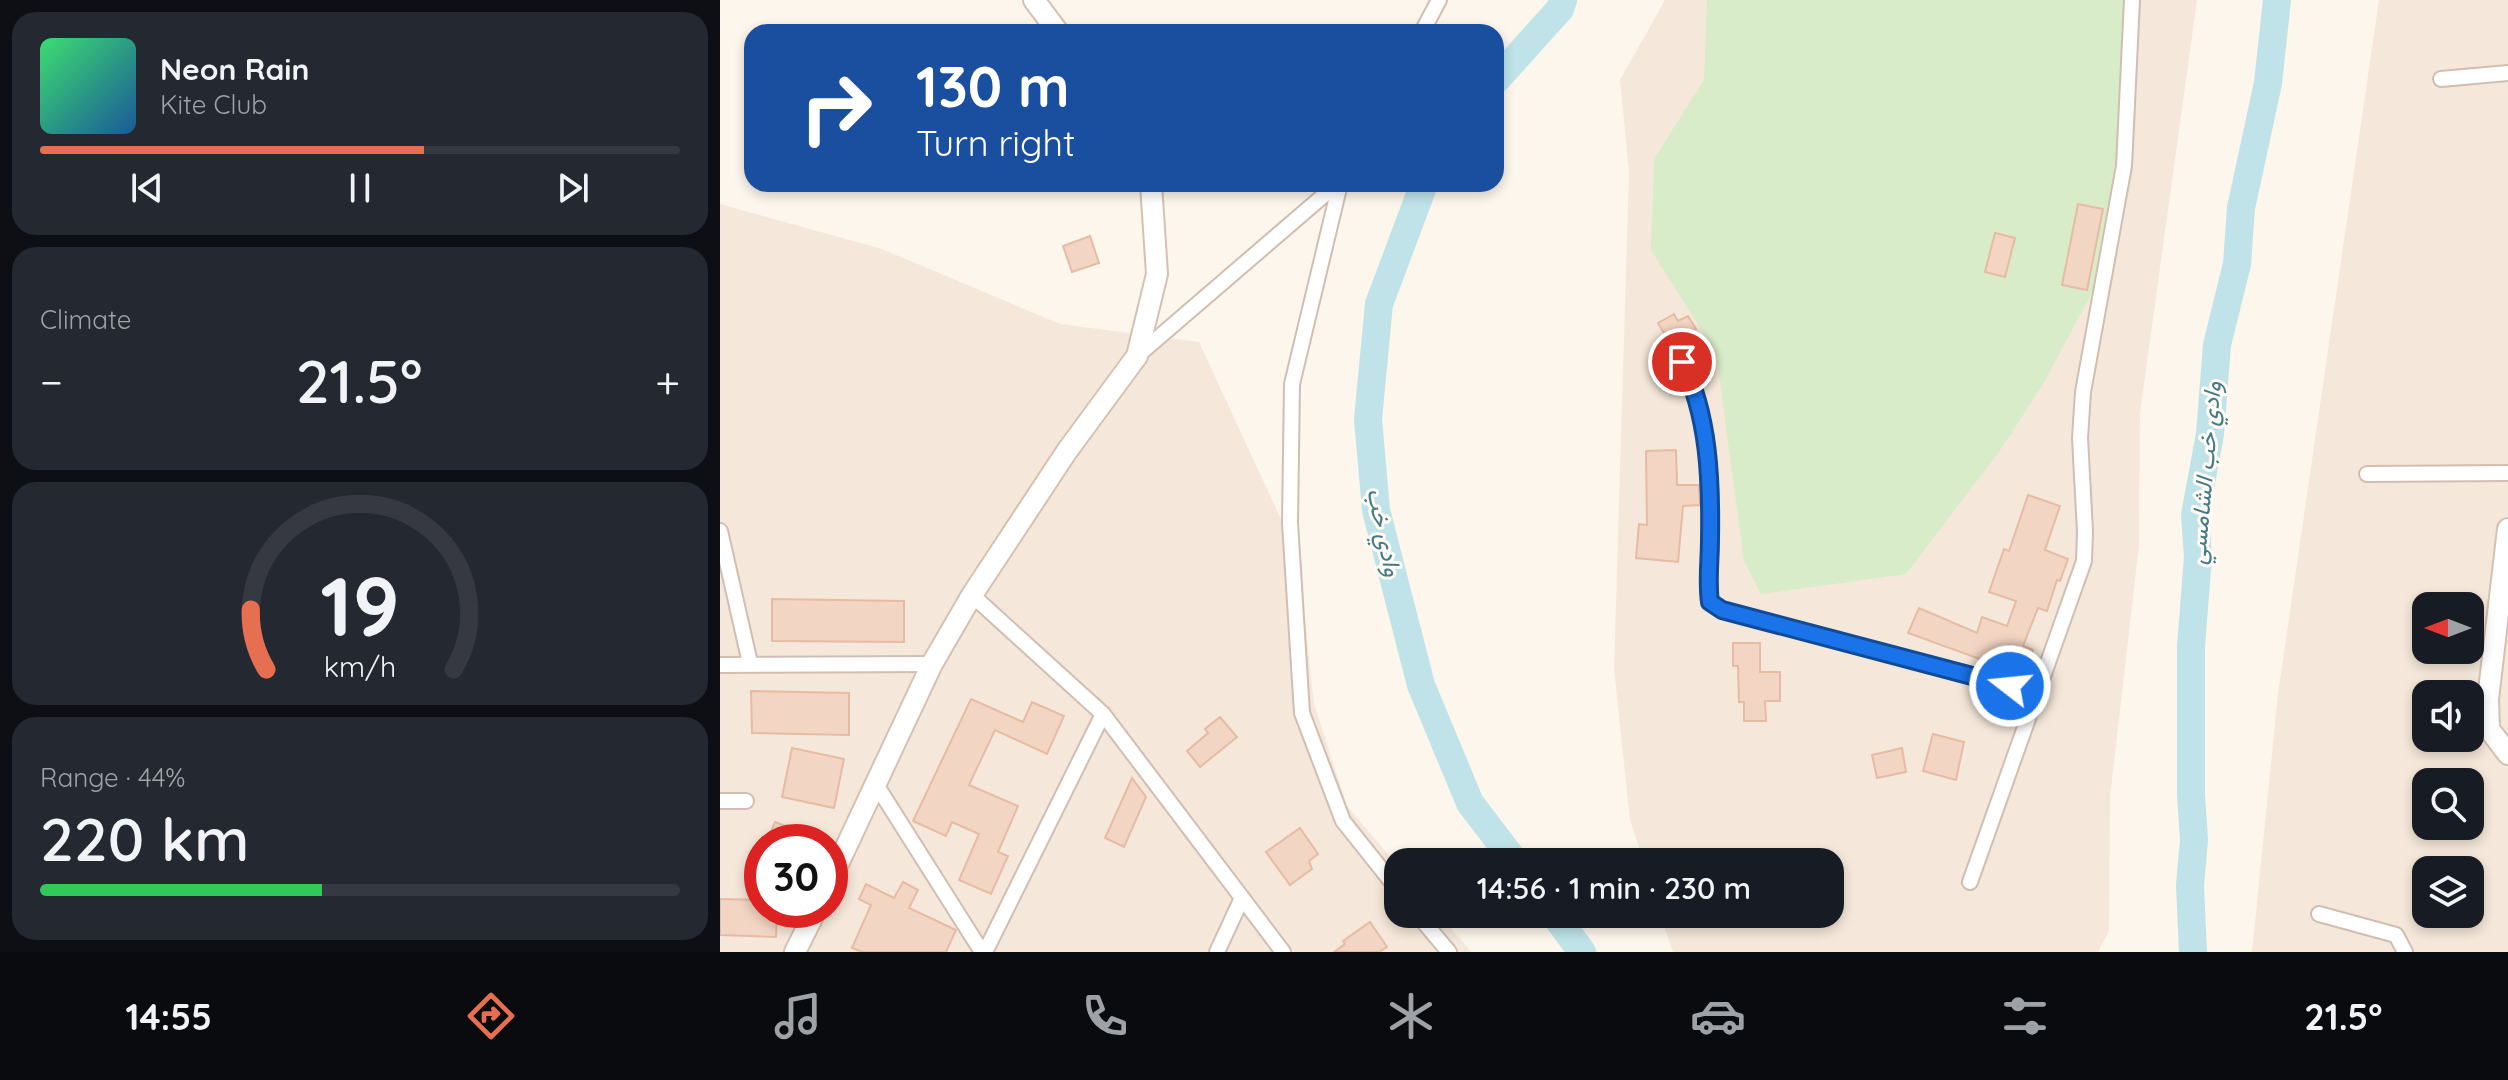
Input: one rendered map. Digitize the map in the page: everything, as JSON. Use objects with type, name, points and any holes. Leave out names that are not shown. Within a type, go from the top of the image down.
[{"type":"street","points":[[1034,0],[1052,24]]},
{"type":"street","points":[[1426,24],[1439,0]]},
{"type":"street","points":[[1970,882],[2084,561],[2080,438],[2083,392],[2124,166],[2132,0]]},
{"type":"street","points":[[2441,79],[2508,73]]},
{"type":"street","points":[[1137,356],[1157,274],[1152,192]]},
{"type":"street","points":[[848,845],[932,664],[972,595],[1067,451],[1137,356],[1329,192]]},
{"type":"street","points":[[1336,192],[1292,384],[1290,523],[1302,713],[1343,821],[1384,872]]},
{"type":"street","points":[[1682,362],[1695,388],[1708,473],[1710,602],[1722,610],[2036,693]]},
{"type":"street","points":[[2367,474],[2508,473]]},
{"type":"street","points":[[2508,529],[2488,699],[2489,729],[2508,754]]},
{"type":"street","points":[[720,531],[750,663]]},
{"type":"street","points":[[972,595],[1103,714],[1283,952]]},
{"type":"street","points":[[720,665],[932,664]]},
{"type":"street","points":[[984,952],[1103,714]]},
{"type":"street","points":[[877,786],[984,952]]},
{"type":"street","points":[[720,801],[746,801]]},
{"type":"street","points":[[1217,952],[1242,898]]},
{"type":"street","points":[[2319,914],[2396,935],[2405,952]]},
{"type":"street","points":[[799,951],[809,928]]},
{"type":"street","points":[[1429,928],[1449,952]]},
{"type":"shaded area","points":[[1665,0],[2197,0],[2140,413],[2139,545],[2110,797],[2109,931],[2098,952],[1673,952],[1665,928],[1844,928],[1844,848],[1639,848],[1630,820],[1614,669],[1629,172],[1620,80]]},
{"type":"shaded area","points":[[2379,0],[2508,0],[2508,952],[2252,952],[2278,694]]},
{"type":"shaded area","points":[[720,204],[882,249],[1060,324],[1199,342],[1298,556],[1314,704],[1347,806],[1384,850],[1384,928],[1451,928],[1471,952],[720,952]]},
{"type":"green space","points":[[1707,0],[2137,0],[2129,172],[2093,291],[2042,386],[1999,452],[1906,574],[1761,594],[1744,561],[1716,353],[1651,250],[1654,159],[1704,80]]},
{"type":"building","points":[[2078,204],[2103,209],[2087,290],[2062,285]]},
{"type":"building","points":[[1995,233],[2015,238],[2005,277],[1985,272]]},
{"type":"building","points":[[1090,236],[1099,263],[1072,272],[1063,246]]},
{"type":"building","points":[[1674,314],[1678,321],[1688,316],[1696,329],[1686,335],[1691,344],[1676,353],[1658,323]]},
{"type":"building","points":[[1676,450],[1677,485],[1699,485],[1700,505],[1683,506],[1678,562],[1636,558],[1639,524],[1647,525],[1646,451]]},
{"type":"building","points":[[2028,495],[2060,506],[2045,550],[2068,559],[2047,611],[2038,608],[2023,646],[2033,650],[2024,675],[1908,633],[1919,608],[1977,633],[1982,617],[2007,626],[2016,601],[1989,592],[2004,549],[2009,551]]},
{"type":"building","points":[[772,599],[904,601],[904,642],[772,641]]},
{"type":"building","points":[[1733,643],[1760,643],[1760,672],[1780,672],[1780,701],[1765,701],[1766,721],[1744,721],[1744,702],[1739,702],[1738,666],[1733,666]]},
{"type":"building","points":[[751,691],[849,693],[849,735],[752,733]]},
{"type":"building","points":[[971,699],[1023,722],[1032,702],[1064,716],[1047,754],[995,730],[969,785],[1018,806],[998,852],[1008,856],[991,894],[959,880],[979,834],[952,822],[946,836],[913,821]]},
{"type":"building","points":[[1220,717],[1237,737],[1200,767],[1187,751],[1208,733],[1205,729]]},
{"type":"building","points":[[1933,734],[1964,742],[1956,780],[1923,771]]},
{"type":"building","points":[[792,748],[844,759],[834,808],[782,797]]},
{"type":"building","points":[[1902,748],[1906,772],[1877,778],[1872,755]]},
{"type":"building","points":[[1132,778],[1146,797],[1124,847],[1105,838]]},
{"type":"building","points":[[1300,828],[1318,854],[1309,861],[1312,869],[1290,885],[1266,852]]},
{"type":"building","points":[[903,882],[918,890],[909,908],[956,930],[946,952],[862,952],[852,948],[871,905],[859,899],[866,884],[894,898]]},
{"type":"building","points":[[720,899],[744,900],[744,928],[776,928],[776,937],[720,935]]},
{"type":"building","points":[[1370,922],[1387,947],[1379,952],[1334,952],[1345,944],[1343,941]]},
{"type":"waterway","name":"وادي خب","points":[[1504,71],[1560,9],[1563,0]]},
{"type":"waterway","name":"وادي خب الشامسي","points":[[2193,952],[2190,885],[2194,840],[2191,646],[2198,557],[2195,515],[2210,434],[2217,345],[2237,264],[2241,208],[2268,83],[2277,0]]},
{"type":"waterway","name":"وادي خب","points":[[1421,192],[1379,304],[1368,419],[1376,510],[1421,685],[1470,803],[1504,848]]},
{"type":"waterway","name":"وادي خب","points":[[1564,928],[1582,952]]},
{"type":"route","points":[[1682,362],[1695,388],[1708,473],[1710,602],[1722,610],[2010,686]]}]
